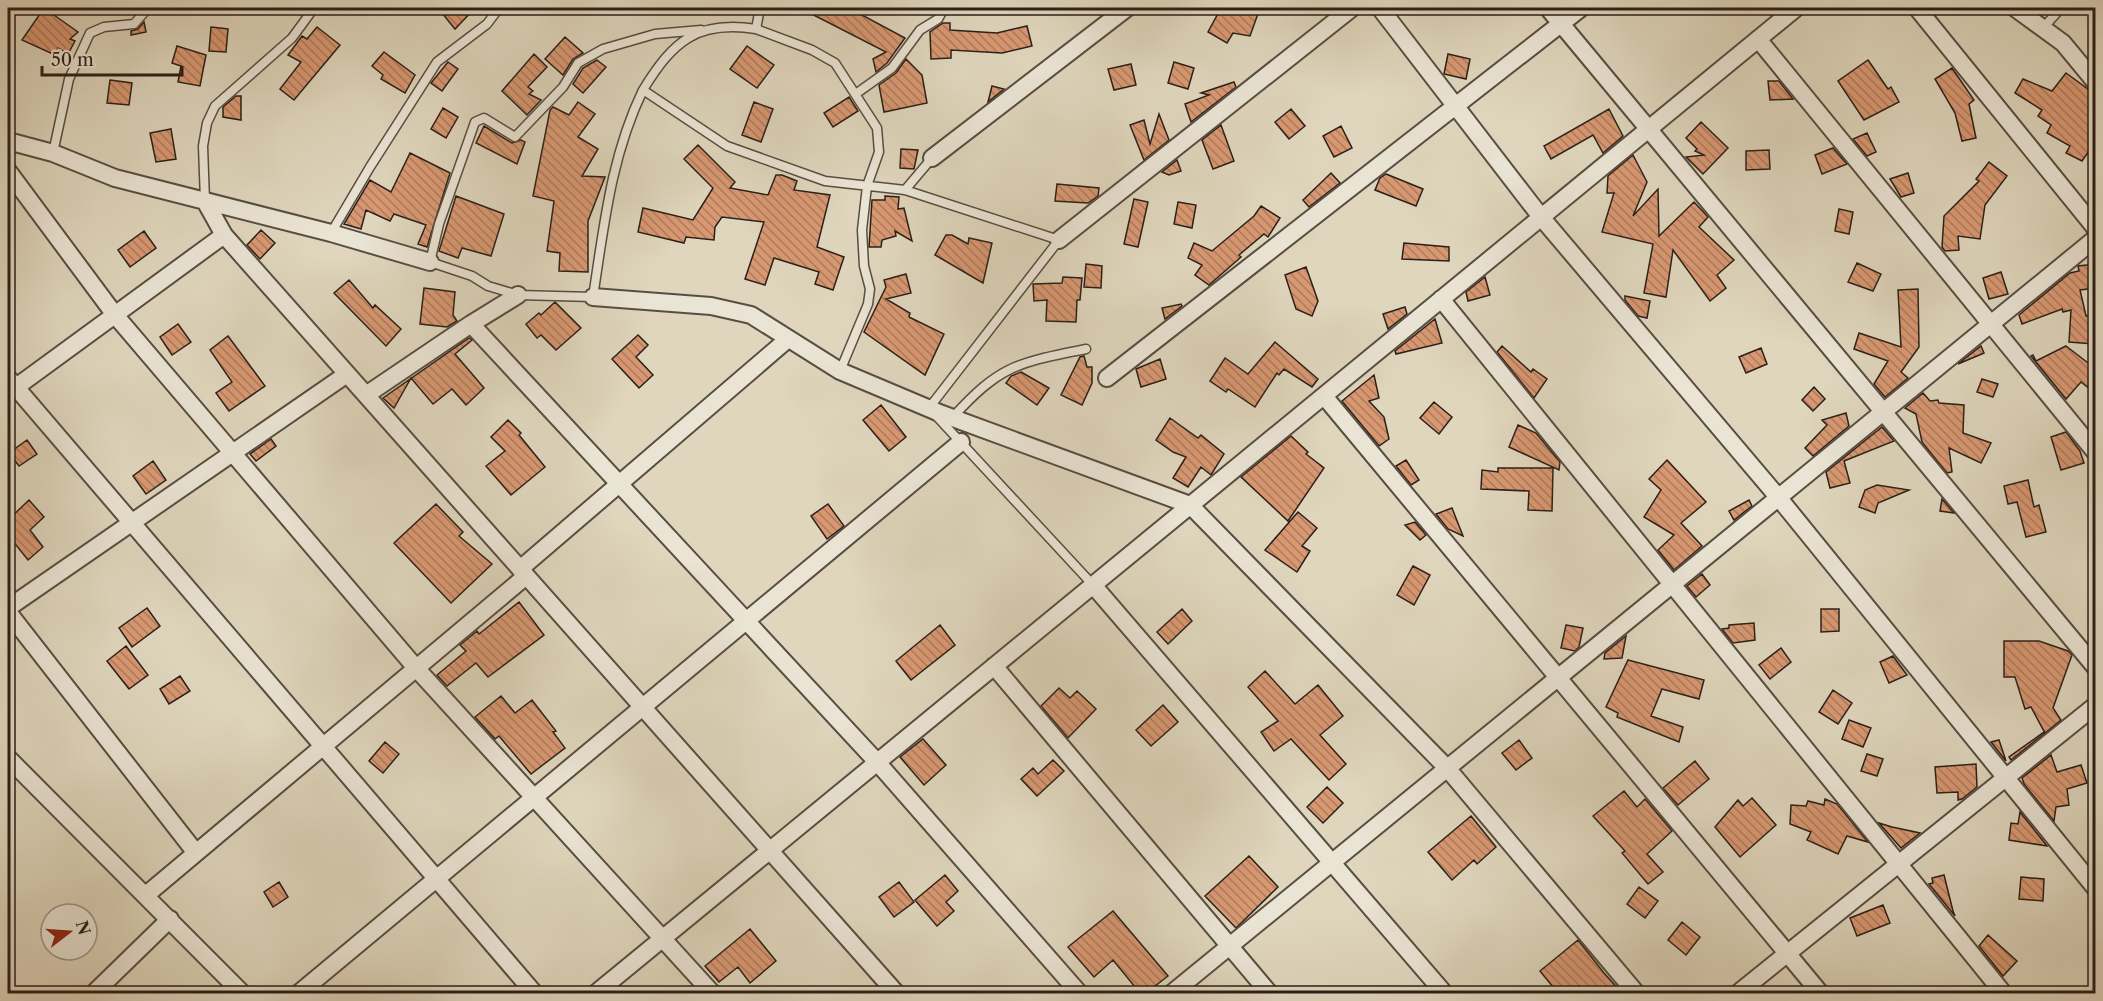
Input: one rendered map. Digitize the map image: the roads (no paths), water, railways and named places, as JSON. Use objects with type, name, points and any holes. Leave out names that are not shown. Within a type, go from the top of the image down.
[{"type":"street","points":[[932,158],[1127,8]]},
{"type":"street","points":[[1059,240],[1352,8]]},
{"type":"street","points":[[1380,8],[1541,217],[1778,497],[2096,889]]},
{"type":"street","points":[[1548,8],[2096,668]]},
{"type":"street","points":[[1107,378],[1581,8]]},
{"type":"street","points":[[595,993],[1796,8]]},
{"type":"street","points":[[1917,8],[2096,229]]},
{"type":"street","points":[[2015,8],[2063,43],[2096,83]]},
{"type":"street","points":[[1758,39],[2096,453]]},
{"type":"street","points":[[8,141],[53,153],[115,178],[331,233],[430,262]]},
{"type":"street","points":[[8,171],[115,315],[416,668],[713,993]]},
{"type":"street","points":[[205,201],[224,236],[897,993]]},
{"type":"street","points":[[224,236],[10,387],[131,522],[535,993]]},
{"type":"street","points":[[1171,993],[2096,238]]},
{"type":"street","points":[[366,395],[518,295]]},
{"type":"street","points":[[593,297],[711,306],[751,315],[840,371],[929,408],[1190,505],[1447,768],[1637,993]]},
{"type":"street","points":[[1441,299],[2004,993]]},
{"type":"street","points":[[471,324],[877,762],[1080,993]]},
{"type":"street","points":[[146,895],[416,668],[618,485],[788,339]]},
{"type":"street","points":[[196,853],[8,610],[131,522],[347,374]]},
{"type":"street","points":[[1324,396],[1821,993]]},
{"type":"street","points":[[298,993],[961,442]]},
{"type":"street","points":[[1093,585],[1330,863],[1445,993]]},
{"type":"street","points":[[994,666],[1270,993]]},
{"type":"street","points":[[1737,993],[2096,705]]},
{"type":"street","points":[[8,758],[243,993]]},
{"type":"street","points":[[93,993],[170,919]]},
{"type":"lane","points":[[53,153],[69,79],[90,33],[104,27],[134,24],[148,8]]},
{"type":"lane","points":[[205,201],[203,146],[207,123],[215,106],[292,38],[314,8]]},
{"type":"lane","points":[[331,233],[437,62],[487,24],[499,8]]},
{"type":"lane","points":[[756,29],[760,8]]},
{"type":"lane","points":[[857,93],[892,68],[920,30],[938,19],[944,8]]},
{"type":"lane","points":[[2043,28],[2061,8]]},
{"type":"lane","points":[[701,30],[675,47],[658,64],[627,123],[612,176],[593,297],[518,295],[488,286],[472,276],[430,262],[439,224],[476,122],[484,118],[515,137],[563,87],[578,63],[603,49],[655,34],[731,25],[756,29],[812,50],[835,63],[857,93],[877,128],[879,152],[867,186],[861,230],[864,266],[870,289],[868,304],[840,371]]},
{"type":"lane","points":[[643,90],[727,146],[825,181],[905,190],[1059,240],[929,408],[1093,585]]},
{"type":"lane","points":[[905,190],[932,158]]},
{"type":"lane","points":[[953,417],[979,389],[1000,373],[1027,362],[1086,349]]}]
